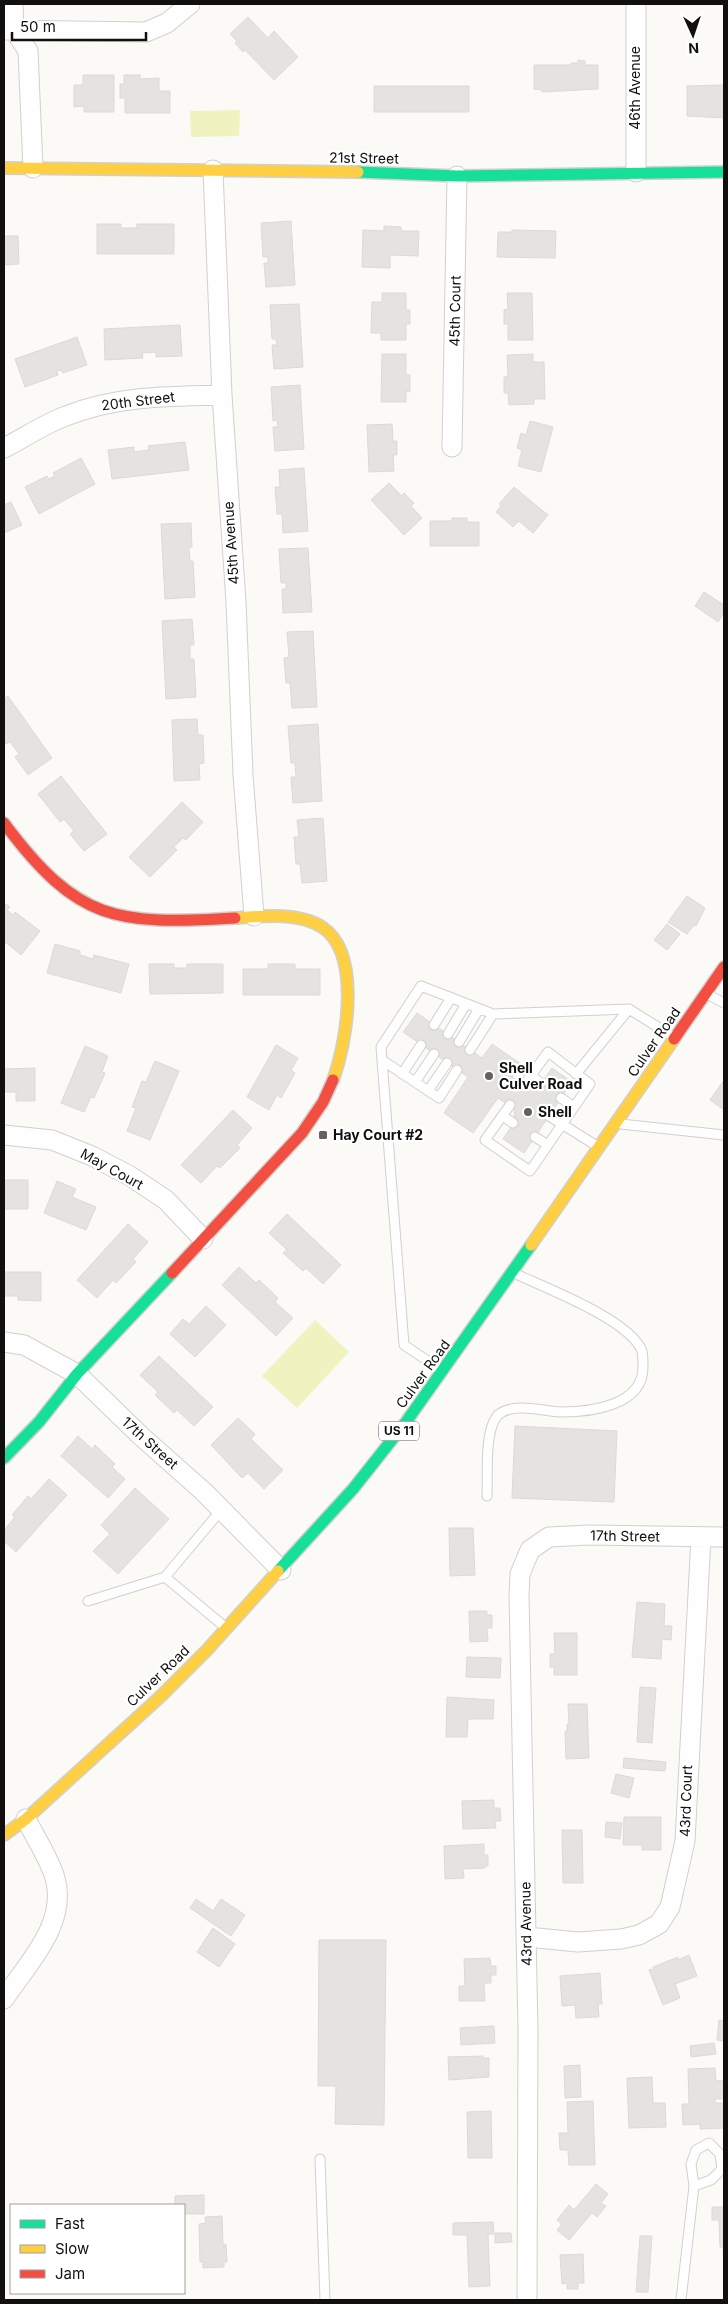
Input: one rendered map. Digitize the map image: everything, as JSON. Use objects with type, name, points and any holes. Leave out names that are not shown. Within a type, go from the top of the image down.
[{"type":"street","points":[[7,34],[13,4]]},
{"type":"street","points":[[7,34],[146,32],[167,23],[190,4]]},
{"type":"street","name":"46th Avenue","points":[[636,4],[636,172]]},
{"type":"street","points":[[7,34],[28,51],[34,168]]},
{"type":"street","name":"21st Street","points":[[4,168],[370,172],[457,176],[724,172]]},
{"type":"street","name":"45th Avenue","points":[[214,170],[222,395],[236,602],[243,775],[254,916]]},
{"type":"street","name":"45th Court","points":[[452,447],[457,176]]},
{"type":"street","name":"20th Street","points":[[4,448],[64,416],[92,407],[127,400],[222,395]]},
{"type":"street","points":[[4,823],[49,877],[82,903],[103,912],[124,917],[157,919],[210,919],[254,916],[312,922],[331,933],[341,952],[345,972],[348,1014],[342,1057],[326,1098],[316,1116],[77,1374],[39,1422],[4,1458]]},
{"type":"street","name":"Culver Road","points":[[4,1835],[26,1819],[161,1696],[281,1570],[352,1489],[443,1370],[724,967]]},
{"type":"street","name":"May Court","points":[[4,1135],[52,1140],[92,1156],[130,1176],[166,1200],[203,1239]]},
{"type":"street","name":"17th Street","points":[[4,1342],[24,1345],[77,1374],[142,1437],[222,1509],[281,1570]]},
{"type":"street","name":"17th Street","points":[[530,1550],[549,1537],[589,1535],[724,1537]]},
{"type":"street","name":"43rd Court","points":[[527,1937],[578,1942],[621,1939],[639,1935],[658,1924],[670,1907],[685,1841],[701,1537]]},
{"type":"street","name":"43rd Avenue","points":[[527,2300],[527,1937],[519,1595],[520,1574],[530,1550]]},
{"type":"street","points":[[4,1999],[48,1934],[55,1915],[58,1895],[55,1877],[26,1819]]},
{"type":"lane","points":[[443,1370],[404,1345],[381,1047],[421,986],[493,1014],[629,1009],[675,1038]]},
{"type":"lane","points":[[705,993],[724,1003]]},
{"type":"lane","points":[[434,1025],[451,998]]},
{"type":"lane","points":[[448,1034],[466,1004]]},
{"type":"lane","points":[[576,1074],[629,1009]]},
{"type":"lane","points":[[459,1042],[479,1010]]},
{"type":"lane","points":[[470,1050],[493,1014]]},
{"type":"lane","points":[[402,1074],[421,1045]]},
{"type":"lane","points":[[510,1106],[485,1140],[530,1171],[590,1084],[548,1052],[524,1085]]},
{"type":"lane","points":[[415,1082],[434,1054]]},
{"type":"lane","points":[[382,1060],[438,1098],[457,1070]]},
{"type":"lane","points":[[428,1091],[447,1063]]},
{"type":"lane","points":[[531,1076],[541,1083]]},
{"type":"lane","points":[[561,1098],[574,1108]]},
{"type":"lane","points":[[503,1116],[513,1123]]},
{"type":"lane","points":[[549,1116],[599,1147]]},
{"type":"lane","points":[[616,1123],[724,1135]]},
{"type":"lane","points":[[535,1136],[548,1145]]},
{"type":"lane","points":[[487,1496],[490,1430],[498,1416],[510,1408],[562,1412],[592,1409],[624,1400],[638,1388],[644,1368],[642,1351],[631,1337],[593,1309],[512,1272]]},
{"type":"lane","points":[[88,1601],[165,1577],[222,1509]]},
{"type":"lane","points":[[165,1577],[226,1628]]},
{"type":"lane","points":[[681,2300],[694,2186],[690,2164],[696,2150],[709,2143],[720,2154],[722,2169],[711,2180],[694,2186]]},
{"type":"lane","points":[[320,2158],[325,2300]]},
{"type":"green space","points":[[240,110],[239,136],[191,137],[190,111]]},
{"type":"green space","points":[[315,1320],[349,1352],[297,1408],[262,1376]]},
{"type":"building","points":[[248,17],[268,38],[274,31],[298,57],[274,80],[245,50],[243,52],[235,43],[237,41],[230,34]]},
{"type":"building","points":[[578,60],[585,61],[585,65],[598,65],[598,89],[542,92],[542,90],[534,89],[534,65],[571,65],[571,63],[578,63]]},
{"type":"building","points":[[83,75],[114,75],[114,112],[84,112],[84,106],[74,107],[74,85],[83,85]]},
{"type":"building","points":[[124,75],[140,75],[140,79],[159,78],[159,91],[170,91],[170,113],[125,113],[125,98],[120,98],[120,84],[124,84]]},
{"type":"building","points":[[724,85],[724,118],[687,116],[687,86]]},
{"type":"building","points":[[374,86],[469,86],[469,112],[374,112]]},
{"type":"building","points":[[291,221],[295,285],[266,287],[264,263],[268,263],[268,257],[263,257],[261,223]]},
{"type":"building","points":[[97,224],[121,224],[121,228],[137,228],[137,224],[174,224],[174,254],[97,254]]},
{"type":"building","points":[[384,226],[401,227],[401,231],[419,231],[418,256],[390,255],[390,268],[362,267],[363,230],[384,231]]},
{"type":"building","points":[[512,230],[556,231],[555,258],[497,257],[498,232],[512,232]]},
{"type":"building","points":[[4,236],[18,236],[19,264],[4,265]]},
{"type":"building","points":[[382,293],[406,293],[406,310],[410,310],[410,324],[406,324],[406,340],[381,340],[381,333],[371,333],[372,302],[382,302]]},
{"type":"building","points":[[507,293],[532,293],[533,340],[508,340],[508,324],[504,324],[504,310],[508,309]]},
{"type":"building","points":[[299,304],[303,367],[274,369],[272,345],[277,345],[276,339],[272,339],[270,305]]},
{"type":"building","points":[[180,325],[182,356],[156,357],[156,352],[142,353],[143,358],[105,360],[104,329]]},
{"type":"building","points":[[77,337],[87,365],[63,373],[61,370],[57,371],[58,375],[25,387],[15,359]]},
{"type":"building","points":[[382,354],[406,354],[406,375],[410,375],[410,392],[406,391],[406,402],[381,402]]},
{"type":"building","points":[[533,354],[533,362],[544,362],[545,399],[534,399],[534,404],[509,405],[508,393],[504,393],[504,377],[508,377],[507,355]]},
{"type":"building","points":[[300,385],[304,449],[275,451],[273,427],[278,427],[277,420],[273,421],[271,387]]},
{"type":"building","points":[[530,421],[553,427],[541,472],[518,466],[522,450],[517,448],[521,433],[526,435]]},
{"type":"building","points":[[392,424],[393,441],[397,441],[397,455],[393,455],[394,471],[369,472],[367,425]]},
{"type":"building","points":[[185,442],[189,470],[112,479],[108,450],[134,447],[134,452],[149,450],[148,446]]},
{"type":"building","points":[[81,458],[95,484],[39,514],[25,487],[47,476],[49,479],[55,476],[53,473]]},
{"type":"building","points":[[304,468],[308,531],[283,533],[282,514],[277,514],[275,487],[280,487],[279,470]]},
{"type":"building","points":[[389,483],[402,496],[404,493],[414,503],[411,506],[422,518],[404,535],[371,500]]},
{"type":"building","points":[[514,487],[548,515],[533,533],[519,521],[513,527],[496,512],[501,506],[499,504]]},
{"type":"building","points":[[11,502],[22,525],[4,533],[4,505]]},
{"type":"building","points":[[452,518],[467,518],[467,522],[479,522],[479,546],[430,546],[430,521],[452,521]]},
{"type":"building","points":[[191,523],[192,547],[189,547],[190,561],[193,561],[195,597],[165,599],[161,524]]},
{"type":"building","points":[[308,548],[312,612],[283,613],[282,589],[286,589],[286,583],[281,583],[279,549]]},
{"type":"building","points":[[704,592],[724,605],[724,613],[718,622],[695,606]]},
{"type":"building","points":[[192,619],[194,645],[190,645],[190,659],[194,659],[196,697],[166,699],[162,621]]},
{"type":"building","points":[[313,631],[317,707],[292,708],[290,683],[286,683],[284,658],[289,657],[287,632]]},
{"type":"building","points":[[8,696],[52,758],[28,775],[15,757],[19,754],[10,742],[6,744],[4,741],[4,699]]},
{"type":"building","points":[[197,719],[198,735],[203,735],[204,763],[199,764],[200,780],[174,781],[172,720]]},
{"type":"building","points":[[318,724],[322,801],[293,803],[291,777],[296,777],[295,763],[291,763],[288,726]]},
{"type":"building","points":[[61,776],[107,834],[84,851],[70,834],[74,831],[64,819],[60,822],[38,794]]},
{"type":"building","points":[[182,802],[203,822],[186,840],[183,838],[174,847],[177,850],[150,877],[129,857]]},
{"type":"building","points":[[323,818],[327,881],[302,883],[300,864],[296,864],[294,837],[299,837],[297,820]]},
{"type":"building","points":[[687,896],[705,908],[696,926],[694,925],[687,934],[668,922]]},
{"type":"building","points":[[4,903],[10,907],[7,910],[13,915],[15,912],[40,931],[21,955],[4,941]]},
{"type":"building","points":[[667,924],[680,934],[667,950],[654,940]]},
{"type":"building","points":[[55,944],[80,951],[80,955],[93,959],[94,955],[129,964],[121,993],[47,973]]},
{"type":"building","points":[[149,964],[174,964],[174,968],[187,968],[187,964],[223,964],[223,993],[150,994]]},
{"type":"building","points":[[268,964],[295,964],[295,969],[320,969],[320,995],[243,995],[243,969],[268,969]]},
{"type":"building","points":[[417,1013],[482,1058],[492,1044],[521,1064],[512,1077],[527,1087],[539,1087],[552,1068],[572,1082],[524,1153],[503,1139],[515,1121],[514,1109],[498,1098],[473,1133],[444,1113],[468,1077],[403,1032]]},
{"type":"building","points":[[276,1045],[298,1058],[291,1070],[295,1073],[281,1098],[277,1095],[269,1110],[247,1097]]},
{"type":"building","points":[[85,1046],[108,1056],[102,1072],[105,1073],[94,1098],[91,1097],[84,1112],[61,1103]]},
{"type":"building","points":[[155,1061],[179,1071],[150,1140],[127,1131],[136,1108],[132,1107],[142,1081],[146,1082]]},
{"type":"building","points":[[35,1068],[35,1101],[16,1101],[16,1092],[4,1092],[4,1069]]},
{"type":"building","points":[[724,1080],[724,1110],[710,1100]]},
{"type":"building","points":[[233,1110],[252,1128],[237,1145],[240,1148],[220,1168],[217,1166],[201,1183],[181,1165]]},
{"type":"building","points":[[4,1180],[28,1180],[28,1209],[4,1209]]},
{"type":"building","points":[[57,1181],[76,1189],[72,1197],[96,1207],[86,1230],[44,1213]]},
{"type":"building","points":[[287,1214],[341,1265],[323,1284],[306,1268],[303,1271],[283,1253],[287,1250],[269,1233]]},
{"type":"building","points":[[128,1224],[148,1242],[133,1259],[136,1262],[116,1283],[113,1280],[97,1298],[77,1280]]},
{"type":"building","points":[[239,1267],[256,1283],[259,1280],[278,1298],[275,1302],[293,1318],[276,1336],[222,1285]]},
{"type":"building","points":[[4,1272],[41,1272],[41,1301],[18,1300],[18,1296],[4,1296]]},
{"type":"building","points":[[206,1306],[226,1325],[195,1357],[170,1334],[183,1319],[189,1324]]},
{"type":"building","points":[[159,1356],[213,1407],[194,1426],[177,1410],[174,1413],[155,1395],[158,1392],[140,1375]]},
{"type":"building","points":[[238,1418],[255,1434],[251,1439],[283,1470],[264,1489],[248,1473],[242,1478],[211,1445]]},
{"type":"building","points":[[515,1426],[617,1431],[614,1502],[512,1498]]},
{"type":"building","points":[[78,1436],[92,1449],[95,1445],[115,1464],[112,1467],[125,1479],[108,1498],[61,1456]]},
{"type":"building","points":[[49,1479],[67,1495],[16,1552],[4,1541],[4,1530],[15,1517],[12,1515],[28,1496],[31,1499]]},
{"type":"building","points":[[135,1488],[169,1519],[118,1574],[93,1551],[110,1534],[101,1525]]},
{"type":"building","points":[[449,1528],[473,1528],[475,1575],[450,1576]]},
{"type":"building","points":[[637,1602],[665,1604],[664,1626],[672,1626],[671,1640],[662,1639],[661,1659],[632,1657]]},
{"type":"building","points":[[469,1611],[487,1611],[487,1615],[492,1615],[492,1628],[487,1628],[488,1641],[470,1642]]},
{"type":"building","points":[[554,1633],[577,1633],[577,1675],[554,1675],[554,1667],[550,1667],[550,1654],[555,1654]]},
{"type":"building","points":[[467,1657],[501,1658],[500,1678],[466,1677]]},
{"type":"building","points":[[640,1687],[656,1688],[652,1743],[637,1742]]},
{"type":"building","points":[[447,1697],[494,1700],[493,1719],[468,1719],[467,1737],[446,1737]]},
{"type":"building","points":[[568,1704],[587,1704],[589,1758],[566,1759],[565,1732],[567,1731],[567,1724],[569,1724]]},
{"type":"building","points":[[624,1758],[666,1762],[665,1771],[623,1768]]},
{"type":"building","points":[[616,1774],[634,1778],[629,1798],[611,1793]]},
{"type":"building","points":[[494,1800],[494,1808],[500,1808],[501,1821],[495,1821],[496,1828],[463,1829],[462,1801]]},
{"type":"building","points":[[624,1817],[661,1817],[661,1850],[642,1850],[642,1845],[623,1845]]},
{"type":"building","points":[[606,1822],[622,1823],[620,1839],[605,1837]]},
{"type":"building","points":[[562,1830],[582,1830],[583,1883],[563,1883]]},
{"type":"building","points":[[484,1844],[484,1855],[488,1855],[488,1866],[485,1866],[485,1868],[463,1869],[464,1878],[445,1879],[444,1846]]},
{"type":"building","points":[[196,1899],[213,1911],[221,1899],[245,1915],[231,1936],[190,1908]]},
{"type":"building","points":[[213,1928],[235,1944],[219,1967],[197,1952]]},
{"type":"building","points":[[319,1940],[386,1940],[384,2125],[335,2124],[336,2086],[318,2086]]},
{"type":"building","points":[[689,1955],[697,1976],[675,1984],[680,1998],[663,2005],[649,1970],[678,1957],[678,1960]]},
{"type":"building","points":[[490,1958],[491,1966],[496,1966],[496,1975],[491,1975],[491,1983],[484,1983],[485,2001],[459,2001],[459,1986],[465,1986],[464,1959]]},
{"type":"building","points":[[600,1973],[602,2004],[598,2004],[599,2017],[576,2018],[575,2005],[562,2006],[560,1976]]},
{"type":"building","points":[[719,2020],[724,2021],[724,2041],[717,2040]]},
{"type":"building","points":[[494,2026],[495,2043],[461,2045],[460,2028]]},
{"type":"building","points":[[714,2043],[716,2054],[691,2057],[690,2046]]},
{"type":"building","points":[[483,2056],[483,2058],[489,2058],[489,2077],[449,2080],[448,2057]]},
{"type":"building","points":[[580,2065],[581,2097],[565,2098],[564,2066]]},
{"type":"building","points":[[715,2068],[716,2081],[724,2080],[724,2099],[715,2099],[715,2103],[724,2103],[724,2128],[700,2129],[700,2124],[683,2125],[682,2104],[689,2104],[688,2069]]},
{"type":"building","points":[[652,2077],[653,2103],[665,2103],[666,2127],[629,2128],[627,2078]]},
{"type":"building","points":[[593,2101],[595,2165],[569,2165],[568,2150],[560,2150],[559,2133],[568,2133],[567,2102]]},
{"type":"building","points":[[491,2111],[492,2158],[468,2158],[467,2112]]},
{"type":"building","points":[[596,2184],[608,2194],[601,2203],[606,2206],[597,2217],[592,2213],[569,2240],[557,2230],[562,2224],[557,2220],[569,2205],[574,2210]]},
{"type":"building","points":[[204,2195],[204,2214],[185,2214],[185,2204],[175,2204],[175,2196]]},
{"type":"building","points":[[712,2207],[724,2207],[724,2268],[723,2247],[720,2247],[719,2220],[712,2220]]},
{"type":"building","points":[[222,2216],[223,2245],[226,2244],[227,2262],[224,2262],[224,2267],[203,2268],[203,2262],[200,2262],[199,2224],[206,2223],[205,2217]]},
{"type":"building","points":[[493,2222],[494,2234],[488,2234],[490,2286],[469,2287],[467,2235],[453,2235],[453,2223]]},
{"type":"building","points":[[495,2233],[511,2233],[512,2242],[495,2243]]},
{"type":"building","points":[[640,2236],[652,2236],[648,2292],[636,2292]]},
{"type":"building","points":[[583,2254],[584,2283],[578,2283],[578,2289],[567,2289],[567,2283],[562,2284],[560,2255]]},
{"type":"traffic: fast","points":[[358,172],[457,176],[724,172]]},
{"type":"traffic: fast","points":[[278,1571],[353,1489],[406,1422],[531,1245]]},
{"type":"traffic: fast","points":[[4,1458],[39,1422],[77,1374],[172,1273]]},
{"type":"traffic: slow","points":[[4,168],[358,172]]},
{"type":"traffic: slow","points":[[235,918],[280,916],[302,919],[322,927],[335,939],[343,957],[347,977],[348,999],[343,1044],[333,1080]]},
{"type":"traffic: slow","points":[[531,1245],[674,1039]]},
{"type":"traffic: slow","points":[[4,1835],[26,1819],[161,1696],[207,1650],[278,1571]]},
{"type":"traffic: jam","points":[[4,823],[30,856],[55,881],[78,898],[103,910],[129,917],[159,920],[235,918]]},
{"type":"traffic: jam","points":[[674,1039],[724,967]]},
{"type":"traffic: jam","points":[[172,1273],[302,1133],[323,1102],[333,1080]]},
{"type":"place","name":"Shell Culver Road","points":[[489,1076]]},
{"type":"place","name":"Shell","points":[[528,1112]]},
{"type":"place","name":"Hay Court #2","points":[[323,1135]]}]
